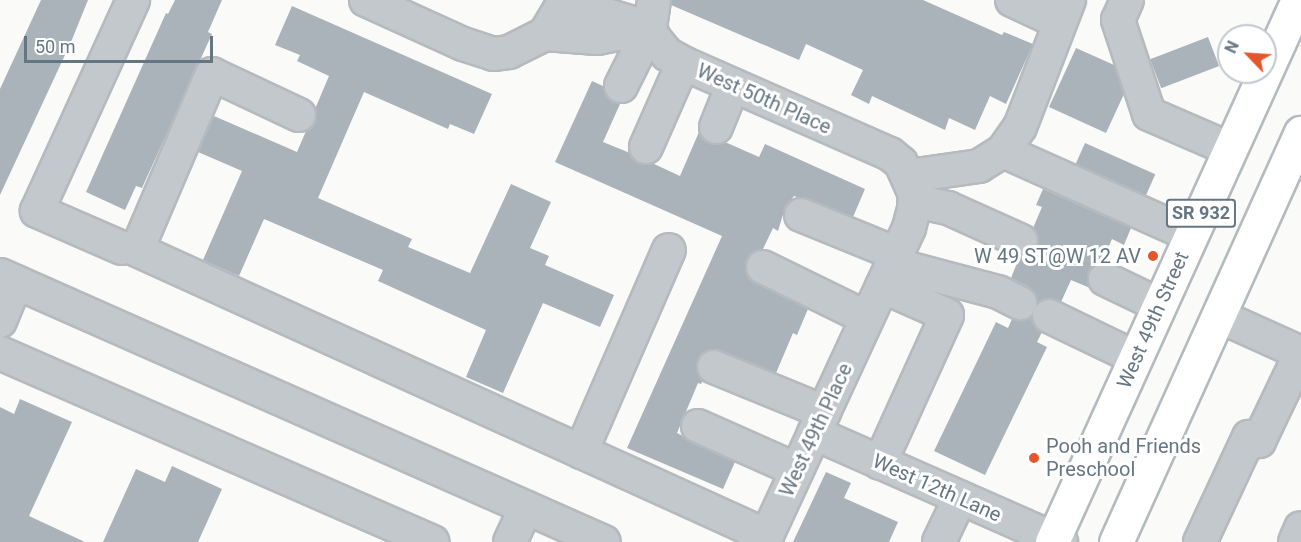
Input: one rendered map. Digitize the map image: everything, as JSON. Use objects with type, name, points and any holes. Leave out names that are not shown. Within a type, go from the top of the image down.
[{"type":"main road","name":"West 49th Street","points":[[1056,541],[1294,4]]},
{"type":"main road","name":"SR 932","points":[[1116,542],[1301,133]]},
{"type":"street","points":[[122,248],[37,211],[133,0]]},
{"type":"street","points":[[366,0],[463,44],[493,54],[509,52],[544,34],[597,38],[652,14]]},
{"type":"street","points":[[912,189],[979,166],[1003,151],[1020,128],[1064,11],[1012,0]]},
{"type":"street","points":[[1127,0],[1118,20],[1149,114],[1230,149]]},
{"type":"street","points":[[621,86],[652,14]]},
{"type":"street","name":"West 50th Place","points":[[652,14],[659,46],[683,63],[890,154],[901,163],[912,189]]},
{"type":"street","points":[[646,147],[683,63]]},
{"type":"street","points":[[299,115],[212,74],[137,250],[581,452],[765,539]]},
{"type":"street","points":[[716,127],[732,85]]},
{"type":"street","points":[[1003,151],[1191,235]]},
{"type":"street","points":[[912,189],[1021,241]]},
{"type":"street","name":"West 49th Place","points":[[765,539],[912,218],[912,189]]},
{"type":"street","points":[[801,215],[891,268],[947,315],[880,463]]},
{"type":"street","points":[[581,452],[669,250]]},
{"type":"street","points":[[763,267],[867,318]]},
{"type":"street","points":[[891,268],[998,292],[1020,303]]},
{"type":"street","points":[[0,321],[8,279],[604,542]]},
{"type":"street","points":[[1105,279],[1159,305]]},
{"type":"street","points":[[1049,316],[1136,358]]},
{"type":"street","points":[[1200,542],[1249,437],[1259,441],[1301,353],[1219,316]]},
{"type":"street","points":[[0,353],[432,542]]},
{"type":"street","name":"West 12th Lane","points":[[714,367],[819,423],[880,463],[1056,541]]},
{"type":"street","points":[[698,426],[797,470]]},
{"type":"street","points":[[939,542],[960,498]]},
{"type":"street","points":[[510,542],[526,508]]},
{"type":"street","points":[[1294,542],[1301,528]]},
{"type":"building","points":[[41,0],[88,0],[0,195],[0,89]]},
{"type":"building","points":[[175,0],[222,0],[208,32],[212,34],[142,188],[136,186],[125,210],[86,192],[166,13],[168,14]]},
{"type":"building","points":[[672,0],[923,0],[1002,35],[1004,32],[1033,44],[1006,104],[990,96],[975,130],[949,118],[945,130],[872,96],[869,104],[851,95],[863,70],[806,44],[799,60],[671,5]]},
{"type":"building","points":[[292,6],[492,94],[474,134],[450,124],[448,129],[364,92],[318,198],[412,239],[408,247],[470,273],[511,184],[551,202],[530,248],[549,256],[545,265],[614,295],[600,327],[543,303],[503,393],[466,377],[486,330],[378,281],[383,270],[264,219],[239,276],[203,260],[242,171],[198,152],[214,116],[297,152],[306,131],[315,122],[315,109],[329,76],[297,61],[300,55],[275,45]]},
{"type":"building","points":[[1208,37],[1217,60],[1217,67],[1161,88],[1150,59]]},
{"type":"building","points":[[1076,48],[1114,65],[1124,94],[1106,133],[1049,107]]},
{"type":"building","points":[[592,81],[603,86],[612,102],[620,104],[603,142],[630,153],[639,164],[652,163],[680,176],[699,132],[709,143],[718,145],[725,142],[759,157],[765,144],[865,189],[853,217],[794,196],[785,208],[778,231],[773,228],[763,249],[753,252],[747,259],[745,269],[748,277],[755,283],[808,309],[797,335],[793,333],[776,373],[720,350],[712,349],[703,352],[698,360],[696,370],[703,380],[701,384],[698,383],[677,433],[735,462],[723,489],[627,448],[722,236],[555,162]]},
{"type":"building","points":[[1085,143],[1155,174],[1146,195],[1076,164]]},
{"type":"building","points":[[1043,189],[1131,228],[1124,245],[1112,239],[1102,262],[1089,271],[1087,280],[1090,288],[1071,280],[1061,302],[1048,298],[1038,302],[1029,287],[1011,278],[1019,258],[1031,256],[1038,248],[1039,239],[1033,228],[1042,207],[1036,205]]},
{"type":"building","points":[[1031,317],[1035,327],[1042,332],[1037,342],[1047,347],[985,475],[934,451],[996,322],[1008,328],[1012,319],[1022,321]]},
{"type":"building","points":[[20,399],[72,422],[29,516],[85,542],[0,542],[0,407],[14,414]]},
{"type":"building","points":[[172,466],[222,489],[198,542],[103,542],[136,469],[165,482]]},
{"type":"building","points":[[826,472],[851,483],[844,498],[898,522],[889,542],[793,542]]},
{"type":"place","name":"W 49 ST@W 12 AV","points":[[1153,256]]},
{"type":"place","name":"Pooh and Friends Preschool","points":[[1034,458]]}]
